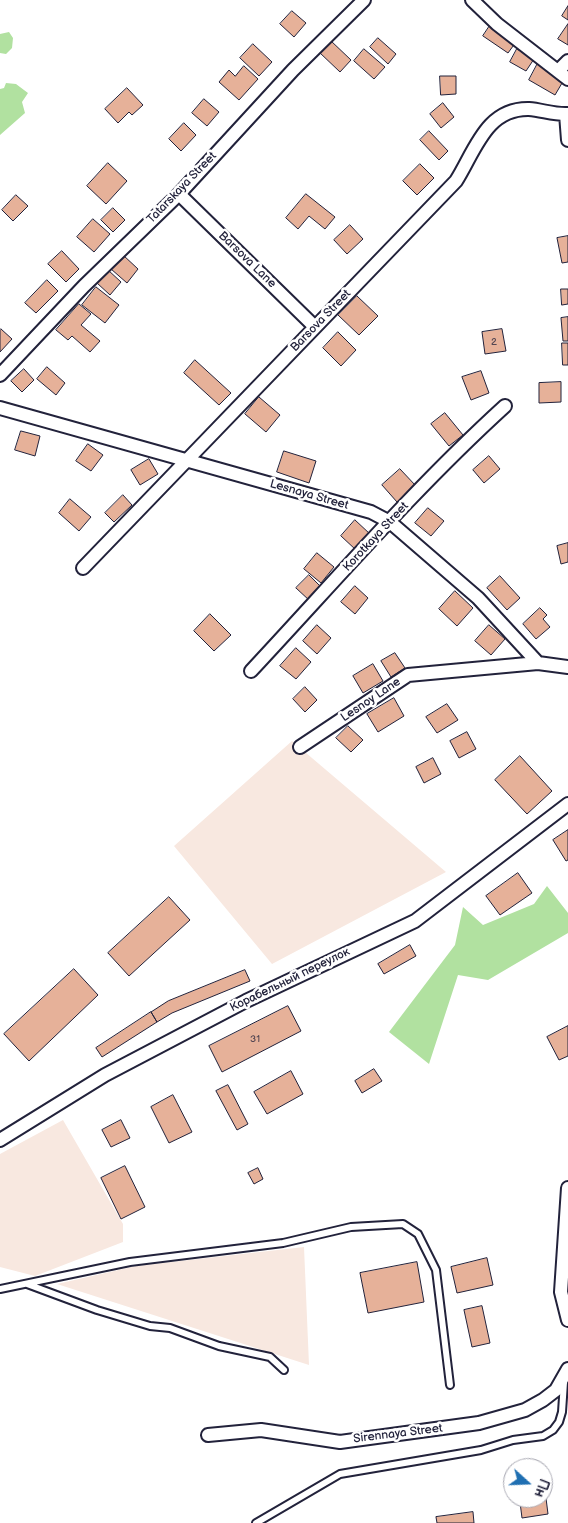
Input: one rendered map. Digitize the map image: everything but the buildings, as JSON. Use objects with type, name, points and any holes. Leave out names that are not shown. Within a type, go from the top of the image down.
[{"type":"street","name":"Tatarskaya Street","points":[[0,375],[84,286],[178,194],[293,70],[364,0]]},
{"type":"street","points":[[472,0],[498,24],[563,75],[568,61]]},
{"type":"street","name":"Barsova Street","points":[[83,568],[456,181],[486,128],[503,114],[528,109],[567,114]]},
{"type":"street","points":[[567,114],[568,140]]},
{"type":"street","name":"Barsova Lane","points":[[178,194],[315,327]]},
{"type":"street","name":"Korotkaya Street","points":[[251,671],[478,430],[505,406]]},
{"type":"street","name":"Lesnaya Street","points":[[0,408],[371,512],[390,522],[478,598],[538,663]]},
{"type":"street","points":[[538,663],[568,667]]},
{"type":"street","name":"Lesnoy Lane","points":[[300,747],[408,675],[538,663]]},
{"type":"street","name":"Корабельный переулок","points":[[0,1140],[106,1075],[237,1005],[415,921],[568,804]]},
{"type":"street","points":[[568,1188],[560,1292],[568,1320]]},
{"type":"street","name":"Sirennaya Street","points":[[208,1435],[261,1430],[340,1442],[479,1424],[526,1410],[556,1390],[566,1373]]},
{"type":"lane","points":[[0,1289],[130,1262],[283,1242],[357,1226],[403,1224],[418,1234],[436,1270],[450,1385]]},
{"type":"lane","points":[[26,1284],[97,1310],[150,1326],[170,1328],[219,1346],[270,1357],[284,1370]]},
{"type":"lane","points":[[256,1523],[340,1474],[481,1450],[513,1440],[543,1436],[553,1430],[559,1422],[564,1400],[566,1373]]},
{"type":"shaded area","points":[[292,741],[446,872],[272,964],[174,846]]},
{"type":"shaded area","points":[[63,1120],[123,1224],[123,1242],[35,1276],[0,1267],[0,1154]]},
{"type":"shaded area","points":[[304,1247],[309,1365],[57,1284],[136,1266]]},
{"type":"green space","points":[[9,32],[13,38],[12,48],[6,54],[0,53],[0,34]]},
{"type":"green space","points":[[6,83],[16,84],[28,93],[22,102],[25,113],[0,135],[0,89],[4,88]]},
{"type":"green space","points":[[547,886],[568,913],[568,933],[488,980],[458,975],[429,1064],[389,1032],[455,945],[463,907],[483,925],[534,904]]}]
